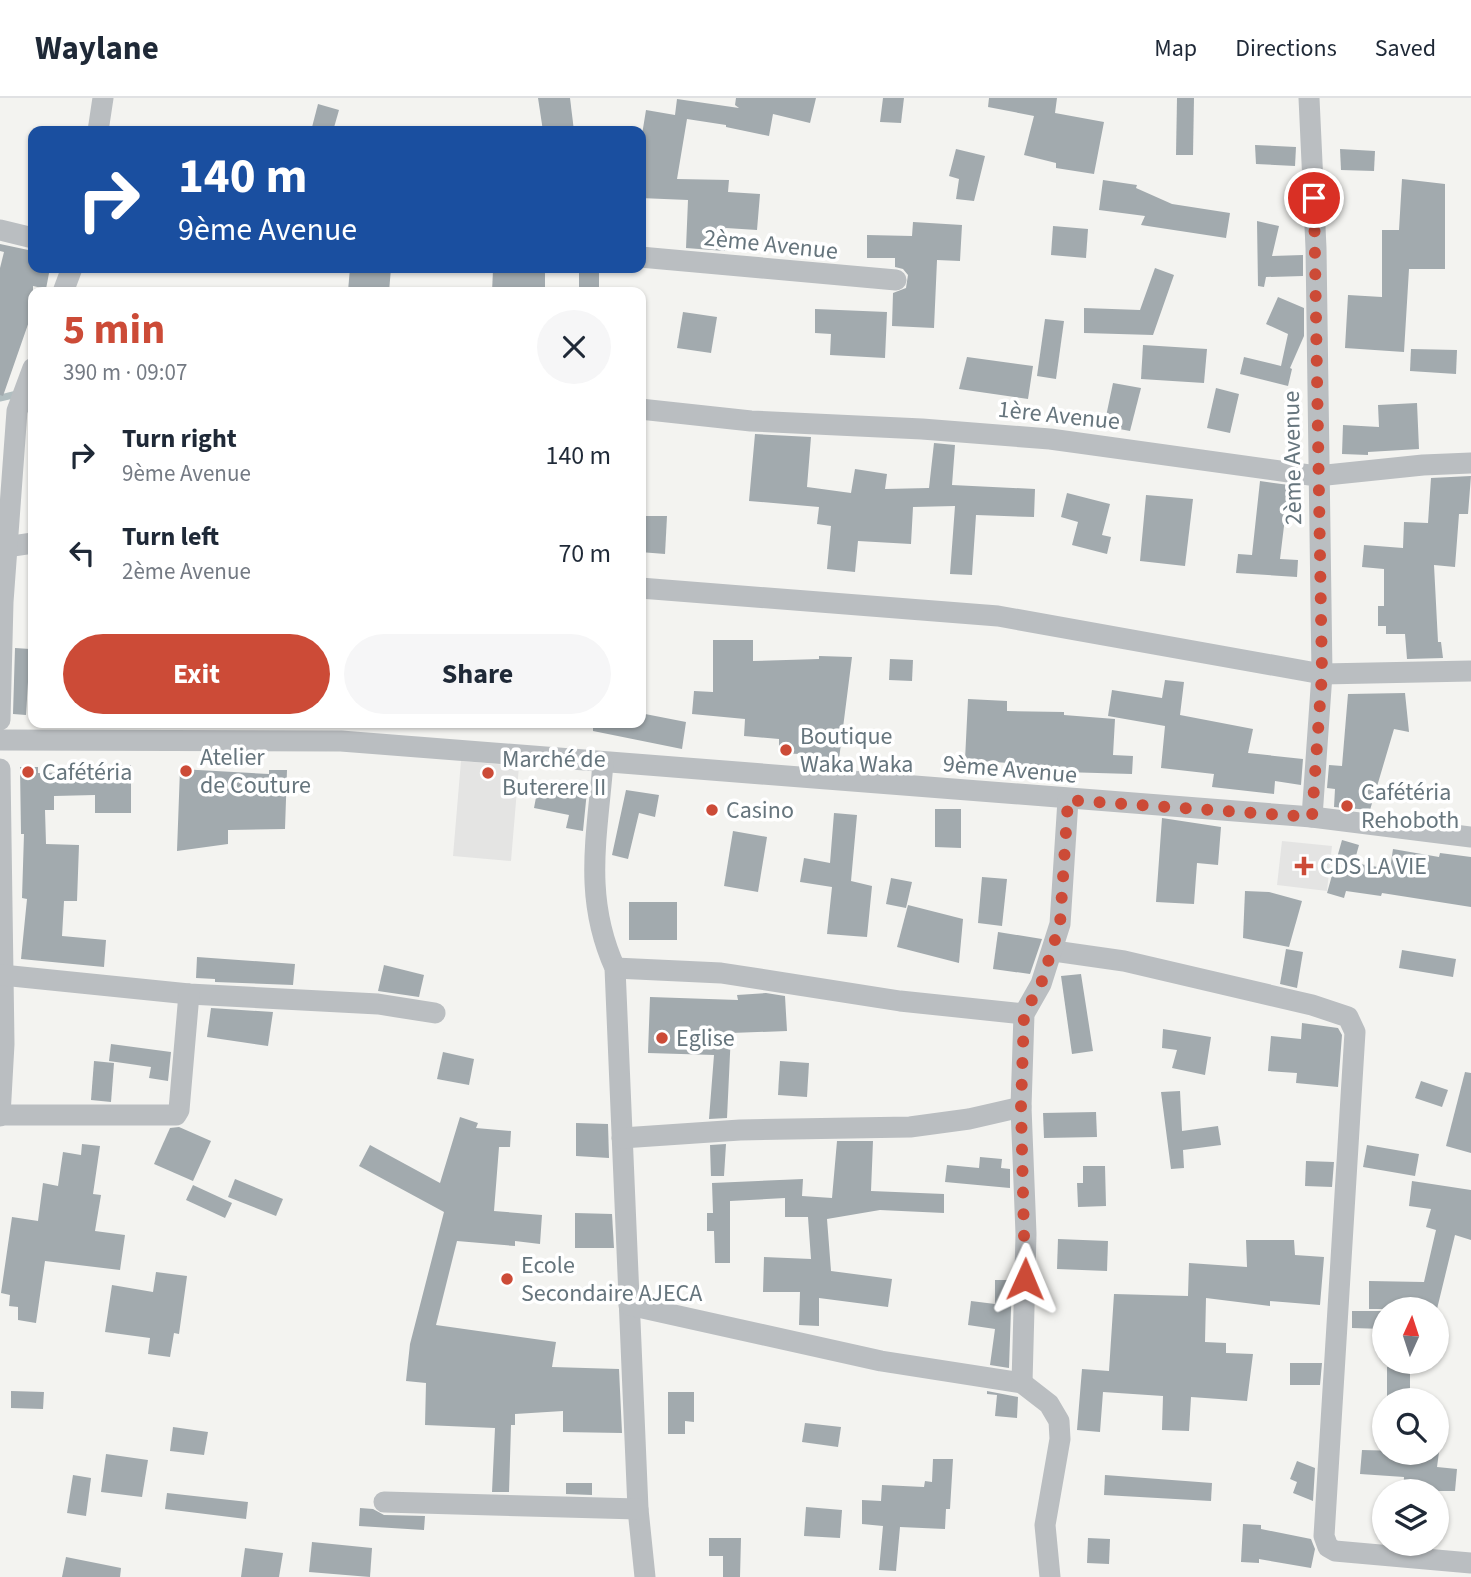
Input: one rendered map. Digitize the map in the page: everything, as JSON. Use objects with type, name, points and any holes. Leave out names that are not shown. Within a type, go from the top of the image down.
[{"type":"street","points":[[99,126],[103,98]]},
{"type":"street","name":"2ème Avenue","points":[[1309,98],[1316,248],[1317,476],[1322,674],[1312,817]]},
{"type":"street","points":[[0,230],[28,237]]},
{"type":"street","name":"2ème Avenue","points":[[646,258],[896,280]]},
{"type":"street","points":[[0,720],[6,547],[17,412],[28,382]]},
{"type":"street","name":"1ère Avenue","points":[[646,410],[751,421],[922,429],[1050,439],[1317,476],[1471,463]]},
{"type":"street","points":[[6,547],[28,543]]},
{"type":"street","points":[[646,588],[998,616],[1322,674],[1471,671]]},
{"type":"street","name":"9ème Avenue","points":[[0,740],[341,741],[1312,817],[1471,837]]},
{"type":"street","points":[[603,763],[594,887],[602,939],[615,968],[638,1509],[645,1577]]},
{"type":"street","points":[[0,769],[4,1044],[0,1115],[176,1115],[179,1110],[188,994]]},
{"type":"street","points":[[1022,1382],[1026,1234],[1021,1107],[1024,1014],[1041,984],[1054,951],[1060,924],[1068,800]]},
{"type":"street","points":[[1054,951],[1124,961],[1300,1002],[1348,1017],[1353,1024],[1355,1032],[1335,1391],[1324,1536],[1328,1547],[1335,1551],[1471,1563]]},
{"type":"street","points":[[615,968],[721,973],[900,1001],[1024,1014]]},
{"type":"street","points":[[2,975],[188,994],[289,997],[435,1013]]},
{"type":"street","points":[[622,1138],[740,1130],[910,1127],[969,1119],[1021,1107]]},
{"type":"street","points":[[629,1305],[881,1361],[1022,1382],[1049,1404],[1059,1421],[1060,1439],[1045,1525],[1050,1577]]},
{"type":"street","points":[[384,1502],[638,1509]]},
{"type":"shaded area","points":[[461,761],[519,766],[511,861],[453,856]]},
{"type":"shaded area","name":"CDS LA VIE","points":[[1282,841],[1332,846],[1327,891],[1277,885]]},
{"type":"building","points":[[538,98],[570,98],[573,126],[542,126]]},
{"type":"building","points":[[736,98],[816,98],[810,123],[773,114],[769,136],[687,119],[677,179],[729,180],[728,192],[760,194],[757,230],[726,228],[725,251],[686,248],[688,200],[646,198],[646,126],[643,126],[646,110],[675,115],[677,99],[739,108],[735,105]]},
{"type":"building","points":[[883,98],[904,98],[901,123],[880,122]]},
{"type":"building","points":[[989,98],[1057,98],[1055,113],[1104,122],[1094,174],[1056,168],[1056,163],[1024,155],[1034,116],[988,107]]},
{"type":"building","points":[[1177,98],[1194,98],[1193,155],[1176,155]]},
{"type":"building","points":[[318,104],[339,110],[334,126],[312,126]]},
{"type":"building","points":[[1255,145],[1296,147],[1295,166],[1256,164]]},
{"type":"building","points":[[956,149],[985,156],[974,201],[956,199],[959,179],[949,176]]},
{"type":"building","points":[[1340,149],[1375,151],[1374,171],[1341,170]]},
{"type":"building","points":[[1402,179],[1445,184],[1445,269],[1409,269],[1404,352],[1345,348],[1348,295],[1382,297],[1382,230],[1399,230]]},
{"type":"building","points":[[1103,180],[1137,185],[1136,188],[1172,204],[1230,213],[1226,238],[1141,225],[1145,216],[1099,210]]},
{"type":"building","points":[[1257,221],[1279,226],[1272,256],[1303,255],[1303,276],[1266,277],[1264,287],[1258,286]]},
{"type":"building","points":[[913,222],[962,225],[960,261],[937,260],[934,328],[892,326],[893,293],[906,288],[908,275],[903,269],[895,267],[895,258],[867,258],[867,235],[912,236]]},
{"type":"building","points":[[1053,226],[1088,229],[1086,258],[1051,255]]},
{"type":"building","points":[[0,244],[28,250],[28,273],[49,273],[46,287],[28,287],[28,324],[3,396],[0,395],[0,268],[4,252],[0,251]]},
{"type":"building","points":[[1155,268],[1174,275],[1153,335],[1084,333],[1084,308],[1140,310]]},
{"type":"building","points":[[350,273],[391,273],[389,287],[348,287]]},
{"type":"building","points":[[493,273],[545,273],[545,287],[492,287]]},
{"type":"building","points":[[579,273],[599,273],[599,287],[579,287]]},
{"type":"building","points":[[1278,297],[1304,308],[1304,336],[1290,368],[1288,386],[1240,374],[1244,357],[1281,366],[1288,334],[1266,324]]},
{"type":"building","points":[[815,309],[887,312],[885,358],[830,355],[831,334],[815,333]]},
{"type":"building","points":[[683,312],[717,317],[711,353],[677,348]]},
{"type":"building","points":[[1045,319],[1064,321],[1056,379],[1037,376]]},
{"type":"building","points":[[1143,345],[1207,349],[1204,383],[1141,379]]},
{"type":"building","points":[[1411,349],[1457,350],[1456,374],[1410,371]]},
{"type":"building","points":[[967,357],[1033,366],[1028,399],[959,389]]},
{"type":"building","points":[[1113,383],[1141,388],[1130,431],[1104,426]]},
{"type":"building","points":[[1216,388],[1239,394],[1230,433],[1207,428]]},
{"type":"building","points":[[1417,403],[1419,449],[1368,452],[1368,455],[1342,454],[1343,425],[1379,427],[1378,405]]},
{"type":"building","points":[[755,434],[811,437],[807,487],[851,493],[855,469],[887,474],[885,489],[929,488],[934,443],[955,445],[952,485],[1035,489],[1034,517],[976,515],[972,575],[950,574],[955,506],[913,507],[911,544],[858,541],[855,572],[827,569],[831,526],[817,524],[819,507],[749,501]]},
{"type":"building","points":[[1471,476],[1468,514],[1459,514],[1455,567],[1434,565],[1438,642],[1441,642],[1443,658],[1407,659],[1405,634],[1386,634],[1386,626],[1378,626],[1378,606],[1384,606],[1384,569],[1362,567],[1364,545],[1403,548],[1404,522],[1428,523],[1431,478]]},
{"type":"building","points":[[1260,481],[1289,485],[1280,559],[1298,560],[1297,577],[1236,573],[1238,554],[1252,555]]},
{"type":"building","points":[[1067,493],[1110,504],[1102,535],[1111,537],[1107,554],[1072,545],[1078,522],[1061,517]]},
{"type":"building","points":[[1146,495],[1193,499],[1185,566],[1140,561]]},
{"type":"building","points":[[646,516],[667,516],[665,554],[646,552]]},
{"type":"building","points":[[713,640],[753,640],[753,661],[819,659],[819,656],[852,657],[838,767],[820,765],[820,755],[779,753],[779,739],[744,736],[745,719],[692,714],[694,691],[713,692]]},
{"type":"building","points":[[15,648],[28,649],[26,715],[13,714]]},
{"type":"building","points":[[890,659],[913,660],[912,681],[889,680]]},
{"type":"building","points":[[1165,680],[1184,682],[1180,715],[1253,729],[1248,753],[1303,759],[1301,785],[1275,781],[1274,794],[1212,787],[1214,774],[1161,768],[1165,726],[1108,716],[1112,690],[1162,698]]},
{"type":"building","points":[[1405,693],[1409,732],[1394,729],[1370,810],[1334,807],[1335,789],[1327,788],[1329,765],[1342,766],[1348,694]]},
{"type":"building","points":[[968,699],[1007,701],[1007,711],[1064,712],[1064,715],[1115,719],[1113,755],[1133,756],[1132,774],[1063,772],[1062,777],[1009,776],[1009,763],[965,760]]},
{"type":"building","points":[[646,714],[686,722],[682,749],[593,731],[593,728],[646,728]]},
{"type":"building","points":[[95,765],[131,765],[131,813],[95,813],[95,795],[54,796],[54,810],[45,810],[46,844],[79,845],[77,901],[64,901],[62,936],[106,940],[104,967],[21,959],[27,899],[22,898],[24,834],[21,834],[20,767],[38,767],[38,773],[95,772]]},
{"type":"building","points":[[180,769],[269,774],[269,770],[287,770],[285,829],[228,830],[228,844],[177,851]]},
{"type":"building","points":[[538,787],[573,794],[574,788],[587,791],[583,831],[566,828],[569,815],[534,808]]},
{"type":"building","points":[[626,790],[659,795],[655,817],[639,813],[628,859],[612,855]]},
{"type":"building","points":[[935,809],[961,809],[961,848],[935,847]]},
{"type":"building","points":[[834,813],[857,815],[851,881],[872,886],[867,937],[827,934],[832,887],[800,882],[804,858],[830,863]]},
{"type":"building","points":[[1162,818],[1221,827],[1218,865],[1197,863],[1194,904],[1156,902]]},
{"type":"building","points":[[733,831],[767,837],[758,892],[724,886]]},
{"type":"building","points":[[1342,840],[1359,845],[1354,863],[1390,869],[1393,849],[1439,857],[1440,853],[1471,857],[1471,907],[1382,893],[1381,896],[1346,891],[1344,898],[1327,893]]},
{"type":"building","points":[[982,877],[1007,879],[1002,926],[978,923]]},
{"type":"building","points":[[891,878],[912,882],[906,908],[886,904]]},
{"type":"building","points":[[1245,891],[1269,892],[1302,901],[1289,947],[1243,938]]},
{"type":"building","points":[[629,902],[677,902],[677,940],[629,940]]},
{"type":"building","points":[[908,905],[963,919],[959,963],[897,947]]},
{"type":"building","points":[[998,932],[1042,939],[1030,974],[993,969]]},
{"type":"building","points":[[1286,949],[1303,952],[1297,988],[1280,984]]},
{"type":"building","points":[[1402,950],[1456,959],[1453,977],[1399,968]]},
{"type":"building","points":[[197,957],[295,964],[293,985],[215,982],[215,979],[196,978]]},
{"type":"building","points":[[384,965],[424,975],[419,997],[378,991]]},
{"type":"building","points":[[1081,974],[1093,1051],[1072,1054],[1061,976]]},
{"type":"building","points":[[766,993],[785,996],[787,1031],[731,1033],[727,1118],[709,1119],[714,1055],[648,1053],[650,997],[738,1000],[737,995]]},
{"type":"building","points":[[211,1008],[273,1012],[268,1046],[207,1037]]},
{"type":"building","points":[[1302,1023],[1338,1028],[1342,1035],[1338,1087],[1296,1083],[1297,1073],[1268,1071],[1271,1036],[1301,1039]]},
{"type":"building","points":[[1163,1029],[1211,1037],[1205,1075],[1172,1068],[1177,1050],[1162,1048]]},
{"type":"building","points":[[111,1044],[171,1052],[168,1081],[149,1078],[151,1067],[109,1061]]},
{"type":"building","points":[[443,1052],[474,1059],[469,1085],[437,1079]]},
{"type":"building","points":[[94,1061],[114,1063],[111,1102],[91,1100]]},
{"type":"building","points":[[780,1061],[809,1063],[807,1097],[778,1095]]},
{"type":"building","points":[[1465,1072],[1471,1073],[1471,1153],[1446,1146]]},
{"type":"building","points":[[1421,1081],[1448,1090],[1442,1107],[1415,1098]]},
{"type":"building","points":[[1180,1091],[1182,1131],[1218,1126],[1221,1145],[1183,1150],[1184,1168],[1171,1169],[1161,1092]]},
{"type":"building","points":[[1096,1112],[1097,1137],[1044,1138],[1043,1113]]},
{"type":"building","points":[[460,1117],[478,1123],[476,1128],[511,1131],[510,1147],[499,1147],[494,1211],[542,1215],[540,1244],[515,1241],[515,1246],[457,1241],[436,1325],[556,1342],[552,1367],[619,1369],[622,1433],[563,1432],[563,1411],[515,1414],[515,1425],[511,1425],[509,1492],[492,1492],[495,1428],[425,1425],[426,1383],[406,1381],[410,1344],[444,1212],[359,1166],[370,1145],[440,1183]]},
{"type":"building","points":[[576,1123],[608,1124],[609,1158],[576,1156]]},
{"type":"building","points":[[179,1127],[211,1141],[193,1181],[154,1164],[170,1128]]},
{"type":"building","points":[[837,1141],[873,1141],[871,1191],[944,1194],[944,1213],[880,1210],[827,1219],[831,1271],[892,1279],[888,1307],[819,1298],[819,1326],[799,1325],[800,1292],[763,1292],[764,1257],[811,1259],[808,1217],[785,1217],[785,1198],[730,1201],[730,1263],[715,1263],[714,1231],[707,1231],[707,1213],[713,1213],[712,1183],[803,1179],[802,1196],[832,1198]]},
{"type":"building","points":[[82,1144],[100,1146],[93,1194],[101,1195],[95,1231],[125,1235],[120,1270],[45,1261],[36,1323],[18,1320],[18,1307],[9,1306],[10,1295],[1,1293],[12,1217],[38,1221],[43,1183],[58,1186],[63,1152],[81,1155]]},
{"type":"building","points":[[726,1144],[724,1176],[711,1176],[710,1145]]},
{"type":"building","points":[[1367,1145],[1419,1154],[1415,1176],[1363,1167]]},
{"type":"building","points":[[980,1157],[1002,1159],[1001,1168],[1010,1169],[1010,1188],[945,1182],[947,1165],[979,1168]]},
{"type":"building","points":[[1306,1161],[1334,1162],[1332,1187],[1305,1186]]},
{"type":"building","points":[[1083,1166],[1105,1166],[1106,1206],[1078,1207],[1077,1183],[1083,1183]]},
{"type":"building","points":[[235,1179],[283,1199],[276,1216],[228,1197]]},
{"type":"building","points":[[1412,1181],[1471,1190],[1471,1240],[1455,1235],[1440,1297],[1372,1297],[1372,1309],[1369,1309],[1369,1281],[1424,1282],[1436,1230],[1426,1227],[1431,1209],[1409,1206]]},
{"type":"building","points":[[193,1185],[232,1203],[225,1218],[186,1200]]},
{"type":"building","points":[[575,1213],[612,1214],[614,1248],[575,1248]]},
{"type":"building","points":[[1058,1239],[1108,1241],[1107,1271],[1057,1269]]},
{"type":"building","points":[[1246,1240],[1294,1240],[1295,1255],[1324,1257],[1320,1305],[1270,1301],[1270,1306],[1206,1298],[1205,1342],[1226,1343],[1226,1353],[1253,1354],[1247,1401],[1191,1397],[1189,1431],[1162,1430],[1163,1396],[1103,1392],[1100,1432],[1077,1430],[1082,1369],[1109,1371],[1114,1294],[1188,1296],[1189,1263],[1247,1267]]},
{"type":"building","points":[[156,1272],[187,1276],[179,1334],[174,1333],[170,1357],[148,1354],[150,1338],[105,1332],[112,1285],[153,1292]]},
{"type":"building","points":[[995,1280],[1012,1280],[1009,1368],[990,1365],[995,1329],[968,1325],[971,1301],[995,1304]]},
{"type":"building","points":[[1352,1311],[1372,1311],[1372,1329],[1352,1328]]},
{"type":"building","points":[[1290,1363],[1322,1363],[1320,1385],[1290,1385]]},
{"type":"building","points":[[1387,1374],[1410,1374],[1410,1388],[1387,1388]]},
{"type":"building","points":[[11,1391],[44,1392],[43,1409],[11,1408]]},
{"type":"building","points":[[987,1391],[1018,1397],[1017,1418],[995,1416],[997,1395],[987,1394]]},
{"type":"building","points":[[668,1392],[694,1392],[694,1422],[685,1421],[685,1434],[668,1434]]},
{"type":"building","points":[[805,1423],[841,1427],[838,1447],[802,1442]]},
{"type":"building","points":[[173,1427],[208,1432],[204,1455],[170,1451]]},
{"type":"building","points":[[1362,1450],[1372,1450],[1372,1465],[1437,1465],[1457,1469],[1455,1491],[1449,1491],[1449,1479],[1404,1479],[1360,1474]]},
{"type":"building","points":[[106,1454],[148,1460],[142,1497],[101,1492]]},
{"type":"building","points":[[933,1459],[953,1459],[950,1509],[946,1509],[945,1529],[900,1527],[896,1571],[879,1570],[883,1526],[862,1524],[862,1500],[881,1501],[882,1485],[924,1487],[925,1481],[932,1482]]},
{"type":"building","points":[[1297,1461],[1315,1468],[1313,1501],[1293,1493],[1297,1482],[1290,1479]]},
{"type":"building","points":[[73,1475],[91,1478],[86,1516],[67,1513]]},
{"type":"building","points":[[1105,1475],[1212,1483],[1211,1501],[1104,1495]]},
{"type":"building","points":[[566,1483],[592,1483],[592,1495],[566,1494]]},
{"type":"building","points":[[167,1493],[248,1502],[246,1519],[165,1509]]},
{"type":"building","points":[[806,1507],[842,1510],[840,1538],[804,1536]]},
{"type":"building","points":[[360,1508],[373,1509],[384,1515],[425,1516],[424,1530],[359,1526]]},
{"type":"building","points":[[1243,1524],[1261,1525],[1261,1529],[1311,1539],[1315,1549],[1311,1568],[1259,1559],[1259,1563],[1241,1562]]},
{"type":"building","points":[[709,1538],[741,1538],[740,1577],[723,1577],[723,1556],[709,1556]]},
{"type":"building","points":[[1088,1538],[1110,1539],[1109,1564],[1087,1563]]},
{"type":"building","points":[[312,1542],[372,1548],[370,1577],[309,1572]]},
{"type":"building","points":[[245,1548],[283,1553],[279,1577],[241,1577]]},
{"type":"building","points":[[66,1557],[121,1568],[120,1577],[62,1577]]},
{"type":"waterway","points":[[0,398],[17,394]]},
{"type":"place","name":"Boutique Waka Waka","points":[[786,750]]},
{"type":"place","name":"Atelier de Couture","points":[[186,771]]},
{"type":"place","name":"Cafétéria","points":[[28,772]]},
{"type":"place","name":"Marché de Buterere II","points":[[488,773]]},
{"type":"place","name":"Cafétéria Rehoboth","points":[[1347,806]]},
{"type":"place","name":"Casino","points":[[712,810]]},
{"type":"place","name":"CDS LA VIE","points":[[1304,866]]},
{"type":"place","name":"Eglise","points":[[662,1038]]},
{"type":"place","name":"Ecole Secondaire AJECA","points":[[507,1279]]},
{"type":"route","points":[[1025,1279],[1021,1107],[1024,1014],[1041,984],[1054,951],[1060,924],[1068,800],[1312,817],[1322,674],[1314,198]]}]
